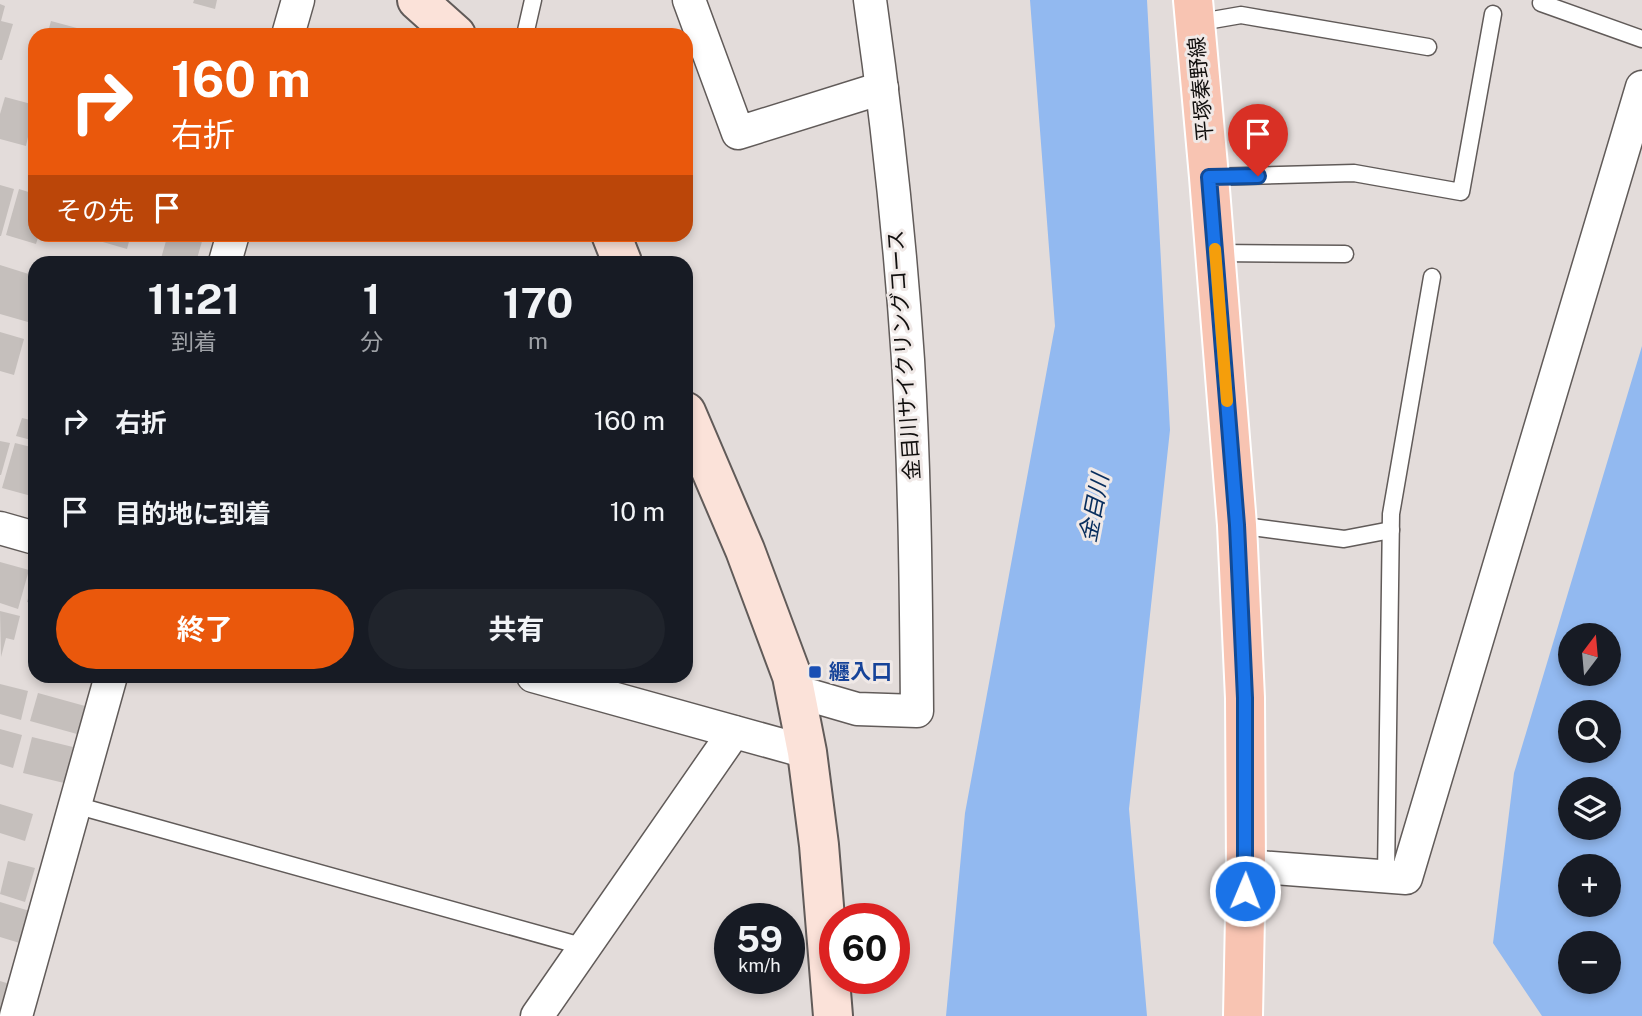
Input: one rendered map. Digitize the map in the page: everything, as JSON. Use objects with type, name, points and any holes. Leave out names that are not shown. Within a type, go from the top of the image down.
[{"type":"main road","name":"平塚秦野線","points":[[1194,11],[1237,525],[1245,698],[1246,866],[1242,1016]]},
{"type":"street","points":[[290,28],[298,0]]},
{"type":"street","points":[[417,0],[448,28]]},
{"type":"street","points":[[689,0],[738,134],[882,88]]},
{"type":"street","name":"金目川サイクリングコース","points":[[795,691],[857,709],[917,711],[915,538],[908,359],[882,88],[870,0]]},
{"type":"street","points":[[1246,866],[1406,878],[1642,87]]},
{"type":"street","points":[[693,428],[745,550],[792,676],[807,752],[819,845],[833,1016]]},
{"type":"street","points":[[0,528],[28,536]]},
{"type":"street","points":[[16,1016],[109,683]]},
{"type":"street","points":[[558,683],[807,752]]},
{"type":"street","points":[[537,1016],[734,732]]},
{"type":"lane","points":[[527,28],[535,1]]},
{"type":"lane","points":[[1541,3],[1642,39]]},
{"type":"lane","points":[[1194,11],[1241,15],[1428,47]]},
{"type":"lane","points":[[1209,177],[1354,173],[1461,192],[1493,14]]},
{"type":"lane","points":[[1215,253],[1345,254]]},
{"type":"lane","points":[[1386,876],[1391,514],[1432,277]]},
{"type":"lane","points":[[1237,525],[1345,538],[1391,530]]},
{"type":"lane","points":[[75,805],[585,947]]},
{"type":"water","name":"金目川","points":[[1030,0],[1147,0],[1170,430],[1129,809],[1147,1016],[946,1016],[965,813],[1055,326]]},
{"type":"water","points":[[1642,346],[1642,1016],[1542,1016],[1493,943],[1514,773],[1558,626],[1558,686],[1621,686],[1621,623],[1559,623]]},
{"type":"building","points":[[194,0],[217,0],[215,9],[193,3]]},
{"type":"building","points":[[0,4],[5,6],[1,21],[13,24],[2,60],[0,60]]},
{"type":"building","points":[[51,21],[77,28],[49,28]]},
{"type":"building","points":[[5,97],[28,103],[26,146],[0,139],[0,114]]},
{"type":"building","points":[[0,185],[14,189],[1,236],[0,236]]},
{"type":"building","points":[[19,189],[28,192],[28,242],[6,235]]},
{"type":"building","points":[[103,242],[129,242],[127,249]]},
{"type":"building","points":[[166,242],[202,242],[198,256],[162,256]]},
{"type":"building","points":[[0,265],[28,274],[28,322],[0,314]]},
{"type":"building","points":[[0,332],[24,339],[14,375],[0,371]]},
{"type":"building","points":[[22,418],[28,419],[28,439],[16,436]]},
{"type":"building","points":[[0,441],[10,443],[1,475],[0,475]]},
{"type":"building","points":[[15,443],[28,446],[28,495],[2,488]]},
{"type":"building","points":[[0,562],[28,570],[18,609],[0,603]]},
{"type":"building","points":[[0,611],[20,616],[14,640],[6,638],[1,657]]},
{"type":"building","points":[[0,684],[28,691],[21,720],[0,714]]},
{"type":"building","points":[[38,693],[85,706],[77,734],[30,721]]},
{"type":"building","points":[[0,729],[22,735],[13,768],[0,764]]},
{"type":"building","points":[[32,737],[73,747],[64,783],[23,773]]},
{"type":"building","points":[[0,804],[33,814],[25,841],[0,833]]},
{"type":"building","points":[[8,861],[35,868],[25,902],[0,894]]},
{"type":"building","points":[[0,902],[33,912],[23,944],[0,937]]},
{"type":"building","points":[[0,981],[10,984],[1,1015],[0,1015]]},
{"type":"slow traffic","points":[[1215,249],[1227,401]]},
{"type":"place","name":"纒入口","points":[[815,672]]},
{"type":"route","points":[[1245,891],[1245,698],[1237,525],[1209,177],[1258,176]]}]
